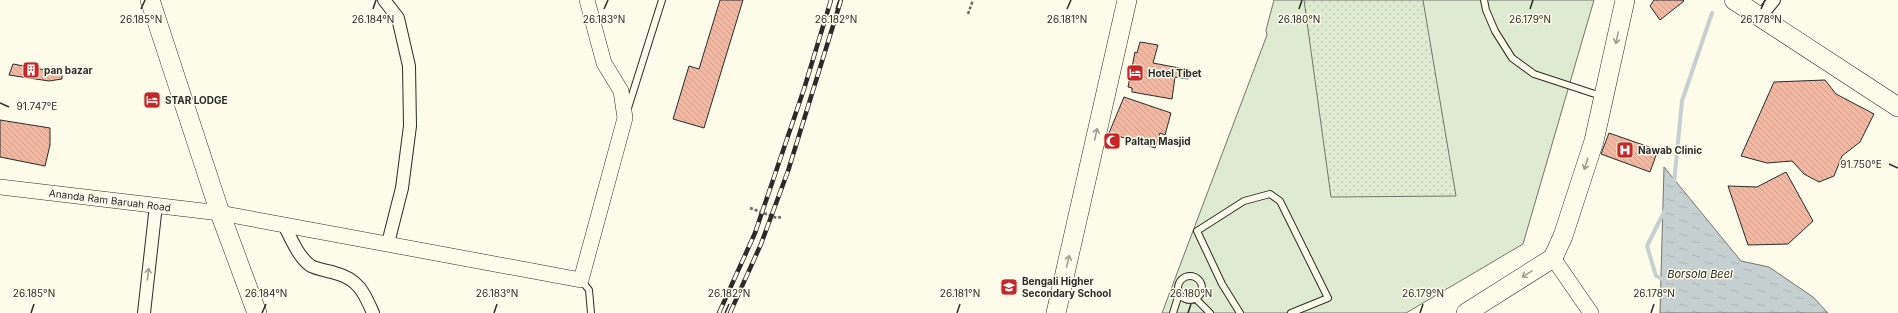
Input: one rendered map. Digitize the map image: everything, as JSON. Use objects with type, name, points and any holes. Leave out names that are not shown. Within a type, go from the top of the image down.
[{"type":"main road","points":[[150,0],[220,213],[257,313]]},
{"type":"main road","points":[[1056,313],[1127,0]]},
{"type":"main road","points":[[1466,313],[1553,258],[1563,236],[1594,140],[1625,0]]},
{"type":"main road","points":[[1734,0],[1898,106]]},
{"type":"street","points":[[384,0],[398,18],[409,66],[410,126],[402,188],[388,244]]},
{"type":"street","points":[[581,280],[625,118],[621,91],[604,63],[587,0]]},
{"type":"street","points":[[1760,17],[1774,0]]},
{"type":"street","name":"Ananda Ram Baruah Road","points":[[0,187],[220,213],[581,280]]},
{"type":"street","points":[[144,313],[156,205]]},
{"type":"street","points":[[284,225],[296,250],[311,266],[344,275],[356,283],[367,299],[373,313]]},
{"type":"street","points":[[1553,258],[1590,313]]},
{"type":"lane","points":[[625,118],[662,0]]},
{"type":"lane","points":[[1484,0],[1486,10],[1495,31],[1512,58],[1534,74],[1604,98]]},
{"type":"lane","points":[[1240,313],[1222,284],[1197,231],[1244,201],[1270,194],[1280,201],[1328,298],[1291,313]]},
{"type":"lane","points":[[1173,313],[1179,294],[1178,285],[1189,276],[1198,279],[1202,287],[1202,292],[1196,299],[1187,300],[1179,294]]},
{"type":"lane","points":[[581,280],[589,290],[591,313]]},
{"type":"lane","points":[[1196,299],[1210,313]]},
{"type":"path","points":[[968,14],[973,0]]},
{"type":"path","points":[[750,208],[777,218],[781,217]]},
{"type":"green space","points":[[1274,0],[1594,0],[1523,244],[1406,313],[1162,313],[1267,35],[1266,30]]},
{"type":"green space","points":[[1304,0],[1423,0],[1456,196],[1331,197]]},
{"type":"water","name":"Borsola Beel","points":[[1664,167],[1741,261],[1769,267],[1813,297],[1828,313],[1660,313]]},
{"type":"building","points":[[720,0],[743,0],[704,128],[673,119],[689,66],[699,69]]},
{"type":"building","points":[[1654,0],[1684,1],[1660,20],[1650,6]]},
{"type":"building","points":[[1140,42],[1158,45],[1153,63],[1190,70],[1188,79],[1175,77],[1172,99],[1132,92],[1132,88],[1128,87],[1135,52],[1137,53]]},
{"type":"building","name":"pan bazar","points":[[13,64],[62,73],[62,79],[49,81],[9,75]]},
{"type":"building","points":[[1825,80],[1836,94],[1874,114],[1860,142],[1842,156],[1834,176],[1819,182],[1804,174],[1792,161],[1767,163],[1741,156],[1774,82]]},
{"type":"building","points":[[1124,97],[1171,113],[1165,135],[1160,133],[1155,148],[1109,133]]},
{"type":"building","points":[[0,120],[50,128],[50,145],[45,166],[0,157]]},
{"type":"building","points":[[1609,133],[1658,150],[1650,172],[1601,154]]},
{"type":"building","points":[[1786,172],[1813,221],[1788,244],[1748,245],[1728,186],[1757,187]]},
{"type":"waterway","points":[[1674,183],[1682,101],[1712,13]]},
{"type":"waterway","points":[[1665,210],[1647,246],[1656,276],[1665,280]]},
{"type":"railway","points":[[719,313],[755,233],[804,89],[831,0]]},
{"type":"railway","points":[[730,313],[761,244],[788,171],[841,0]]},
{"type":"place","name":"pan bazar","points":[[31,70]]},
{"type":"place","name":"Hotel Tibet","points":[[1135,73]]},
{"type":"place","name":"STAR LODGE","points":[[152,100]]},
{"type":"place","name":"Paltan Masjid","points":[[1112,141]]},
{"type":"place","name":"Nawab Clinic","points":[[1625,150]]},
{"type":"place","name":"Bengali Higher Secondary School","points":[[1009,287]]}]
